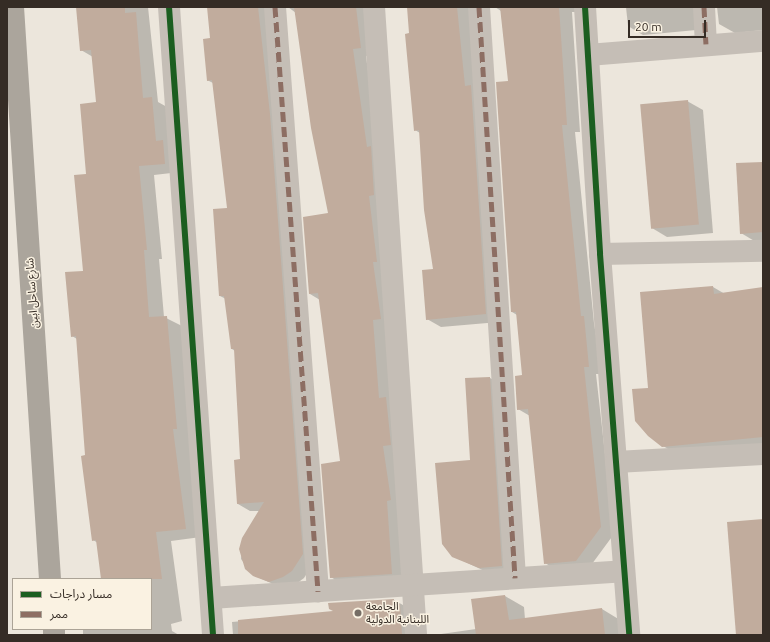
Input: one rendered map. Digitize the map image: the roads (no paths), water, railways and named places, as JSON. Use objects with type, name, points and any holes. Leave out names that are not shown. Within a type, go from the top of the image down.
[{"type":"highway","name":"شارع ساحل ابين","points":[[13,7],[50,578]]},
{"type":"street","points":[[170,7],[213,635]]},
{"type":"street","points":[[275,7],[318,591]]},
{"type":"street","points":[[374,7],[416,635]]},
{"type":"street","points":[[479,7],[515,578]]},
{"type":"street","points":[[585,7],[600,254],[629,635]]},
{"type":"street","points":[[704,7],[706,44]]},
{"type":"street","points":[[588,55],[706,44],[763,41]]},
{"type":"street","points":[[600,254],[763,251]]},
{"type":"street","points":[[616,462],[763,454]]},
{"type":"street","points":[[211,598],[623,571]]},
{"type":"place","name":"الجامعة اللبنانية الدولية","points":[[358,613]]}]
